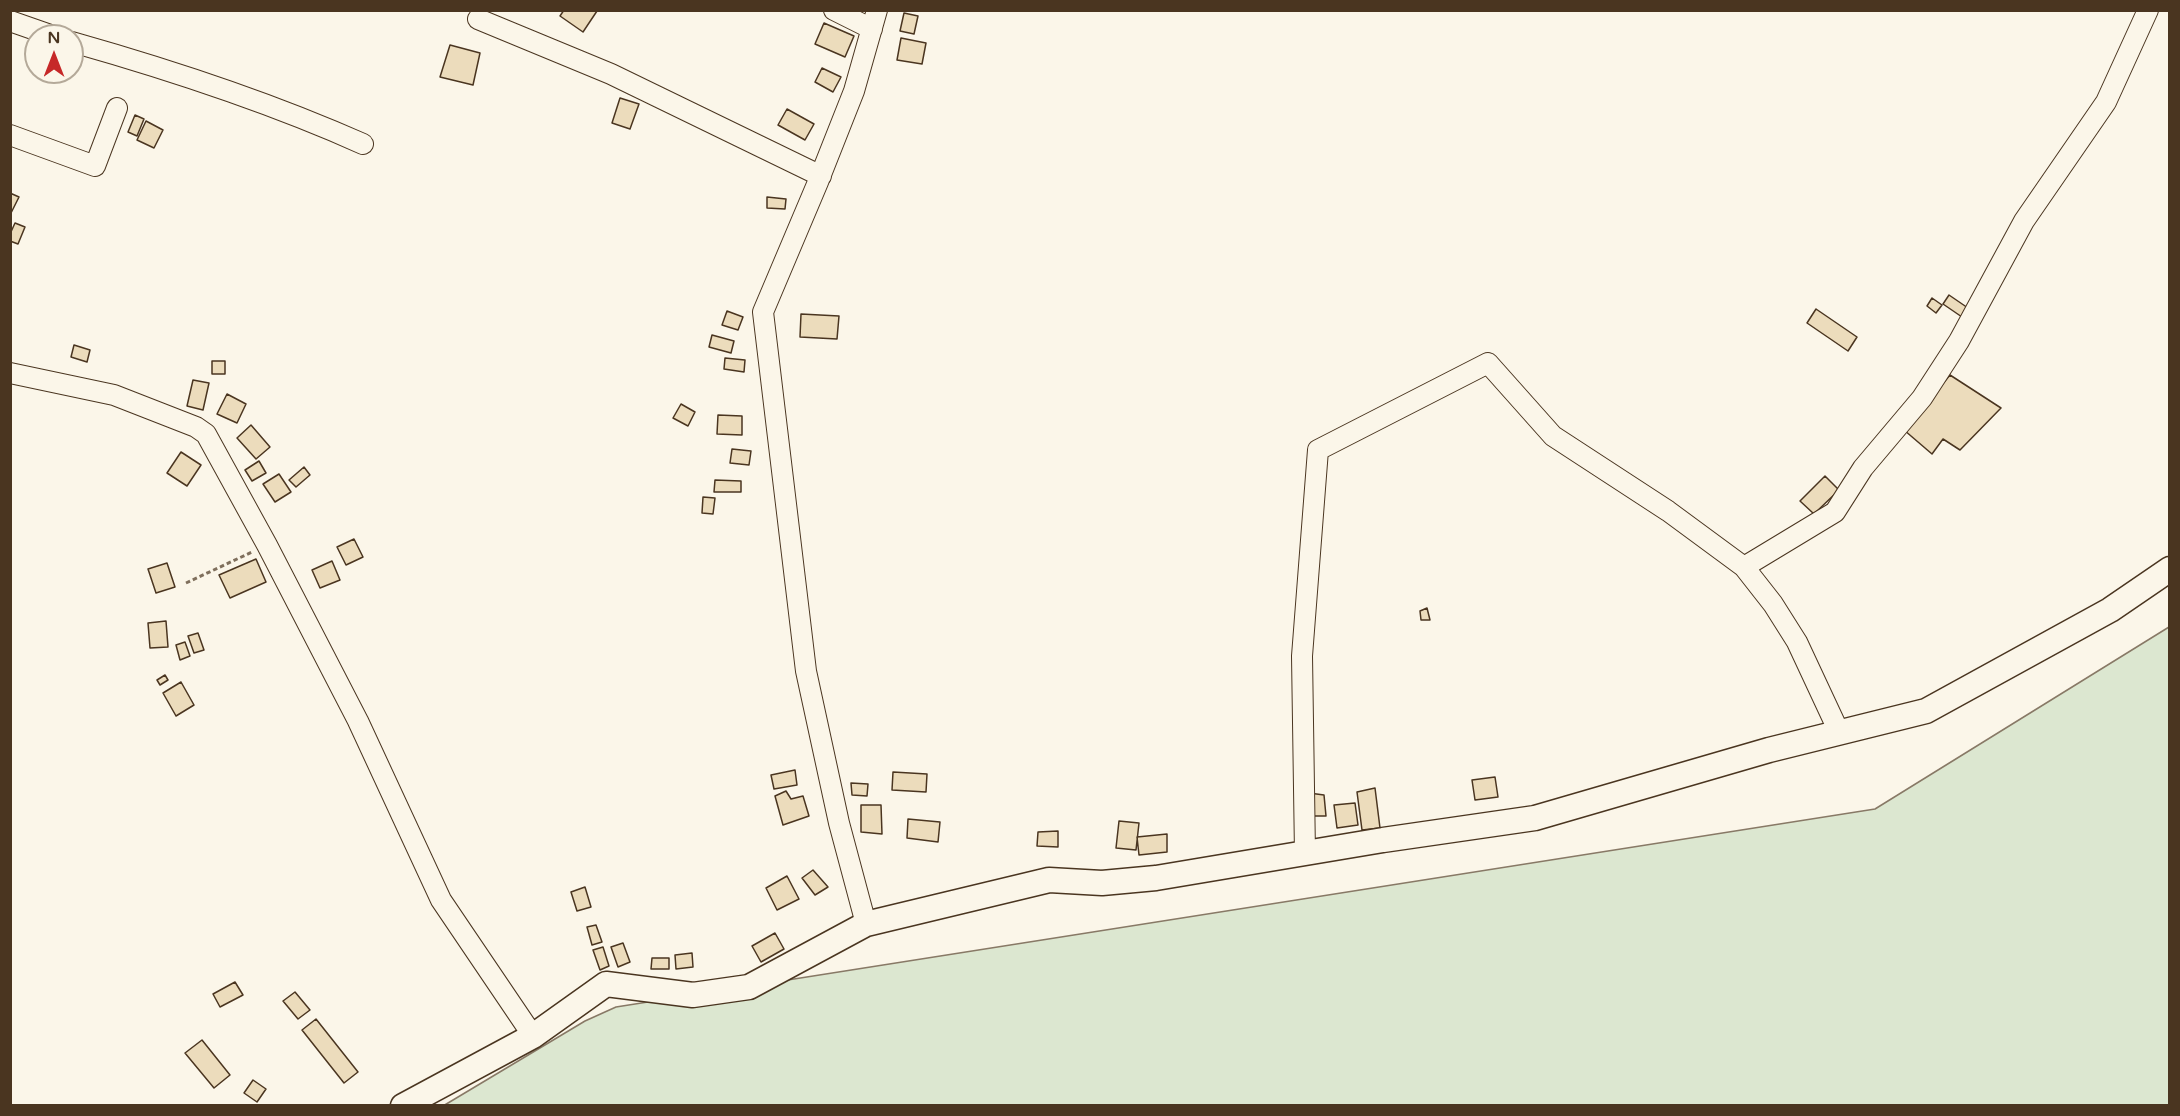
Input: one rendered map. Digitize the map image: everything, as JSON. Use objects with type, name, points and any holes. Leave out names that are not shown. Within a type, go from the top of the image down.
[{"type":"main road","points":[[403,1106],[533,1036],[606,984],[693,995],[749,987],[866,924],[1048,880],[1102,883],[1156,878],[1383,840],[1535,818],[1769,750],[1926,711],[2109,610],[2169,569]]},
{"type":"street","points":[[834,10],[874,20],[854,90],[821,176],[763,312],[806,671],[839,823],[866,924]]},
{"type":"street","points":[[1744,567],[1835,512],[1863,468],[1922,398],[1959,341],[2024,221],[2106,102],[2148,10]]},
{"type":"street","points":[[478,19],[611,74],[821,176]]},
{"type":"street","points":[[84,45],[158,66],[319,125],[363,144]]},
{"type":"street","points":[[10,135],[95,166],[117,108]]},
{"type":"street","points":[[1305,854],[1302,656],[1318,450],[1488,363],[1553,436],[1668,511],[1744,567],[1773,603],[1797,642],[1839,732]]},
{"type":"street","points":[[10,373],[114,395],[196,427],[206,434],[267,545],[358,721],[441,900],[533,1036]]},
{"type":"path","points":[[186,583],[267,545]]},
{"type":"green space","points":[[2169,627],[2169,1105],[443,1106],[585,1021],[616,1007],[1875,809]]},
{"type":"building","points":[[564,10],[597,11],[583,32],[560,16]]},
{"type":"building","points":[[904,13],[918,16],[914,34],[900,31]]},
{"type":"building","points":[[824,23],[854,36],[845,57],[815,44]]},
{"type":"building","points":[[901,38],[926,43],[922,64],[897,60]]},
{"type":"building","points":[[450,45],[480,53],[473,85],[440,77]]},
{"type":"building","points":[[822,68],[841,77],[833,92],[815,82]]},
{"type":"building","points":[[620,98],[639,104],[630,129],[612,123]]},
{"type":"building","points":[[787,109],[814,124],[805,140],[778,125]]},
{"type":"building","points":[[135,115],[144,119],[137,136],[128,132]]},
{"type":"building","points":[[146,121],[163,130],[154,148],[137,140]]},
{"type":"building","points":[[10,193],[19,197],[10,215]]},
{"type":"building","points":[[767,197],[786,199],[785,209],[767,208]]},
{"type":"building","points":[[15,223],[25,227],[18,244],[10,241],[10,234]]},
{"type":"building","points":[[1949,295],[1968,308],[1962,317],[1943,304]]},
{"type":"building","points":[[1932,298],[1942,305],[1936,313],[1927,306]]},
{"type":"building","points":[[1816,309],[1857,337],[1848,351],[1807,323]]},
{"type":"building","points":[[727,311],[743,317],[738,330],[722,325]]},
{"type":"building","points":[[801,314],[839,316],[837,339],[800,337]]},
{"type":"building","points":[[712,335],[734,341],[731,353],[709,347]]},
{"type":"building","points":[[74,345],[90,350],[87,362],[71,357]]},
{"type":"building","points":[[725,358],[745,360],[744,372],[724,369]]},
{"type":"building","points":[[212,361],[225,361],[225,374],[212,374]]},
{"type":"building","points":[[1950,375],[2001,408],[1960,450],[1943,439],[1932,454],[1904,430]]},
{"type":"building","points":[[193,380],[209,383],[203,410],[187,406]]},
{"type":"building","points":[[227,394],[246,404],[237,423],[217,414]]},
{"type":"building","points":[[681,404],[695,412],[688,426],[673,418]]},
{"type":"building","points":[[718,415],[742,416],[742,435],[717,434]]},
{"type":"building","points":[[251,425],[270,447],[256,459],[237,438]]},
{"type":"building","points":[[732,449],[751,451],[749,465],[730,463]]},
{"type":"building","points":[[181,452],[201,465],[187,486],[167,473]]},
{"type":"building","points":[[259,461],[266,473],[252,481],[245,470]]},
{"type":"building","points":[[304,467],[310,475],[296,487],[289,480]]},
{"type":"building","points":[[279,474],[291,492],[275,502],[263,484]]},
{"type":"building","points":[[1825,476],[1839,490],[1814,514],[1800,501]]},
{"type":"building","points":[[715,480],[741,481],[741,492],[714,492]]},
{"type":"building","points":[[703,497],[715,498],[713,514],[702,513]]},
{"type":"building","points":[[354,539],[363,557],[346,565],[337,547]]},
{"type":"building","points":[[256,559],[266,582],[230,598],[219,575]]},
{"type":"building","points":[[332,561],[340,580],[320,588],[312,570]]},
{"type":"building","points":[[167,563],[175,587],[156,593],[148,569]]},
{"type":"building","points":[[1427,608],[1430,620],[1421,620],[1420,611]]},
{"type":"building","points":[[166,621],[168,647],[150,648],[148,623]]},
{"type":"building","points":[[198,633],[204,650],[194,653],[188,636]]},
{"type":"building","points":[[185,642],[190,656],[180,660],[176,645]]},
{"type":"building","points":[[165,675],[168,680],[160,685],[157,680]]},
{"type":"building","points":[[181,682],[194,705],[176,716],[163,693]]},
{"type":"building","points":[[795,770],[797,785],[774,789],[771,775]]},
{"type":"building","points":[[893,772],[927,774],[926,792],[892,790]]},
{"type":"building","points":[[1495,777],[1498,797],[1475,800],[1472,780]]},
{"type":"building","points":[[851,783],[868,784],[867,796],[852,795]]},
{"type":"building","points":[[1375,788],[1380,828],[1362,830],[1357,792]]},
{"type":"building","points":[[786,791],[791,799],[803,796],[809,816],[783,825],[775,796]]},
{"type":"building","points":[[1309,793],[1324,795],[1326,816],[1310,816]]},
{"type":"building","points":[[1355,803],[1358,825],[1337,828],[1334,805]]},
{"type":"building","points":[[861,805],[881,805],[882,834],[861,832]]},
{"type":"building","points":[[908,819],[940,822],[938,842],[907,838]]},
{"type":"building","points":[[1119,821],[1139,823],[1136,850],[1116,848]]},
{"type":"building","points":[[1058,831],[1058,847],[1037,846],[1038,832]]},
{"type":"building","points":[[1167,834],[1167,852],[1139,855],[1137,837]]},
{"type":"building","points":[[813,870],[828,887],[815,895],[802,878]]},
{"type":"building","points":[[787,876],[799,899],[777,910],[766,888]]},
{"type":"building","points":[[585,887],[591,907],[577,911],[571,892]]},
{"type":"building","points":[[596,925],[602,942],[592,945],[587,927]]},
{"type":"building","points":[[775,933],[784,949],[761,962],[752,946]]},
{"type":"building","points":[[623,943],[630,962],[618,967],[611,947]]},
{"type":"building","points":[[603,947],[609,966],[600,970],[593,950]]},
{"type":"building","points":[[692,953],[693,967],[676,969],[675,955]]},
{"type":"building","points":[[652,958],[669,958],[669,969],[651,969]]},
{"type":"building","points":[[235,982],[243,995],[220,1007],[213,994]]},
{"type":"building","points":[[295,992],[310,1010],[298,1019],[283,1001]]},
{"type":"building","points":[[316,1019],[358,1072],[344,1083],[302,1030]]},
{"type":"building","points":[[202,1040],[230,1075],[214,1088],[185,1053]]},
{"type":"building","points":[[253,1080],[266,1089],[257,1102],[244,1093]]}]
